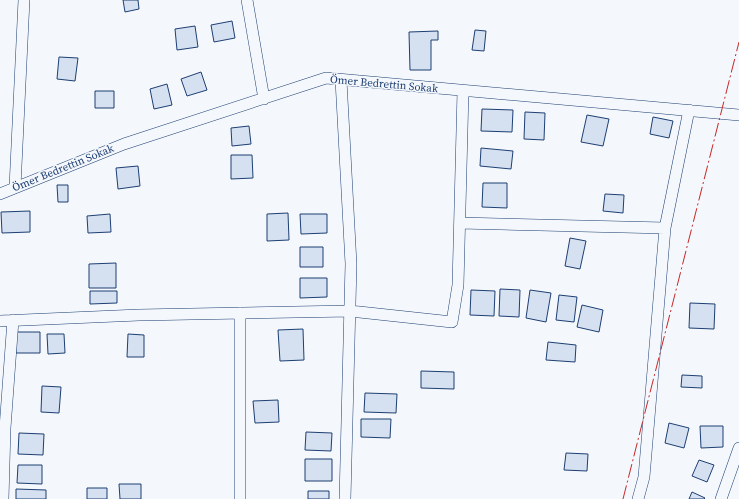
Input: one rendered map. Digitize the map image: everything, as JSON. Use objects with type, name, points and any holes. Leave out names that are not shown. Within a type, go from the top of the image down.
[{"type":"street","points":[[15,188],[24,0]]},
{"type":"street","points":[[247,0],[264,99]]},
{"type":"street","name":"Ömer Bedrettin Sokak","points":[[0,194],[124,144],[326,78],[739,115]]},
{"type":"street","points":[[341,80],[351,264],[345,499]]},
{"type":"street","points":[[0,321],[350,311],[452,322],[458,285],[463,91]]},
{"type":"street","points":[[638,499],[644,477],[665,228],[689,110]]},
{"type":"street","points":[[460,223],[665,228]]},
{"type":"street","points":[[240,313],[240,499]]},
{"type":"street","points":[[3,499],[5,428],[13,320]]},
{"type":"street","points":[[721,499],[739,448]]},
{"type":"building","points":[[123,0],[138,0],[139,9],[125,12]]},
{"type":"building","points":[[232,21],[235,38],[214,42],[211,25]]},
{"type":"building","points":[[195,26],[198,47],[177,50],[175,29]]},
{"type":"building","points":[[475,30],[486,31],[484,51],[472,50]]},
{"type":"building","points":[[438,31],[438,40],[431,40],[431,70],[410,70],[409,32]]},
{"type":"building","points":[[59,57],[78,58],[75,81],[57,79]]},
{"type":"building","points":[[201,72],[207,90],[187,96],[181,79]]},
{"type":"building","points":[[167,84],[172,105],[154,109],[150,89]]},
{"type":"building","points":[[95,91],[114,91],[114,108],[95,108]]},
{"type":"building","points":[[482,109],[513,110],[512,132],[481,131]]},
{"type":"building","points":[[525,112],[545,113],[544,140],[524,139]]},
{"type":"building","points":[[587,115],[609,119],[603,146],[581,142]]},
{"type":"building","points":[[653,117],[673,121],[669,138],[650,134]]},
{"type":"building","points":[[249,126],[251,144],[232,146],[231,128]]},
{"type":"building","points":[[481,148],[513,151],[511,169],[480,166]]},
{"type":"building","points":[[231,155],[252,155],[253,178],[231,179]]},
{"type":"building","points":[[138,166],[140,186],[118,189],[116,168]]},
{"type":"building","points":[[483,183],[507,183],[507,208],[482,207]]},
{"type":"building","points":[[57,185],[68,185],[68,202],[58,202]]},
{"type":"building","points":[[605,194],[624,195],[623,213],[603,211]]},
{"type":"building","points":[[30,211],[30,232],[2,233],[1,212]]},
{"type":"building","points":[[288,213],[289,240],[267,241],[267,214]]},
{"type":"building","points":[[110,214],[111,232],[88,233],[87,216]]},
{"type":"building","points":[[300,214],[327,214],[327,233],[301,234]]},
{"type":"building","points":[[570,238],[586,241],[580,269],[565,266]]},
{"type":"building","points":[[300,247],[323,247],[323,267],[300,267]]},
{"type":"building","points":[[116,263],[116,288],[89,288],[89,264]]},
{"type":"building","points":[[300,278],[327,278],[327,297],[300,298]]},
{"type":"building","points":[[500,289],[520,290],[519,317],[499,316]]},
{"type":"building","points":[[471,290],[495,291],[494,316],[470,315]]},
{"type":"building","points":[[530,290],[551,293],[546,322],[526,318]]},
{"type":"building","points":[[90,291],[117,291],[117,303],[90,304]]},
{"type":"building","points":[[559,295],[577,297],[574,322],[556,320]]},
{"type":"building","points":[[690,303],[715,304],[714,329],[689,328]]},
{"type":"building","points":[[582,305],[603,310],[599,332],[577,327]]},
{"type":"building","points":[[303,329],[304,360],[280,361],[278,330]]},
{"type":"building","points":[[16,332],[40,332],[40,353],[16,353]]},
{"type":"building","points":[[47,334],[64,334],[65,353],[48,354]]},
{"type":"building","points":[[128,334],[144,335],[144,357],[127,357]]},
{"type":"building","points":[[548,342],[576,345],[575,362],[546,360]]},
{"type":"building","points":[[421,371],[454,372],[454,389],[421,388]]},
{"type":"building","points":[[682,375],[702,376],[702,388],[681,387]]},
{"type":"building","points":[[42,386],[61,387],[59,413],[41,412]]},
{"type":"building","points":[[365,393],[397,394],[396,413],[364,412]]},
{"type":"building","points":[[278,400],[279,422],[255,423],[253,401]]},
{"type":"building","points":[[361,419],[391,419],[390,438],[361,437]]},
{"type":"building","points":[[669,423],[689,428],[684,448],[665,443]]},
{"type":"building","points":[[700,426],[723,426],[723,447],[701,448]]},
{"type":"building","points":[[306,432],[332,433],[331,451],[305,450]]},
{"type":"building","points":[[19,433],[44,434],[43,455],[18,454]]},
{"type":"building","points":[[566,453],[588,454],[587,471],[564,470]]},
{"type":"building","points":[[305,459],[332,459],[332,481],[305,481]]},
{"type":"building","points":[[699,460],[714,465],[707,482],[692,476]]},
{"type":"building","points":[[18,465],[42,465],[42,484],[17,483]]},
{"type":"building","points":[[119,484],[141,484],[141,499],[120,499]]},
{"type":"building","points":[[87,488],[107,488],[107,499],[87,499]]},
{"type":"building","points":[[16,489],[46,490],[46,499],[16,499]]},
{"type":"building","points":[[308,491],[329,491],[329,499],[308,499]]},
{"type":"building","points":[[692,492],[705,498],[689,499]]},
{"type":"power","points":[[623,499],[739,42]]}]
